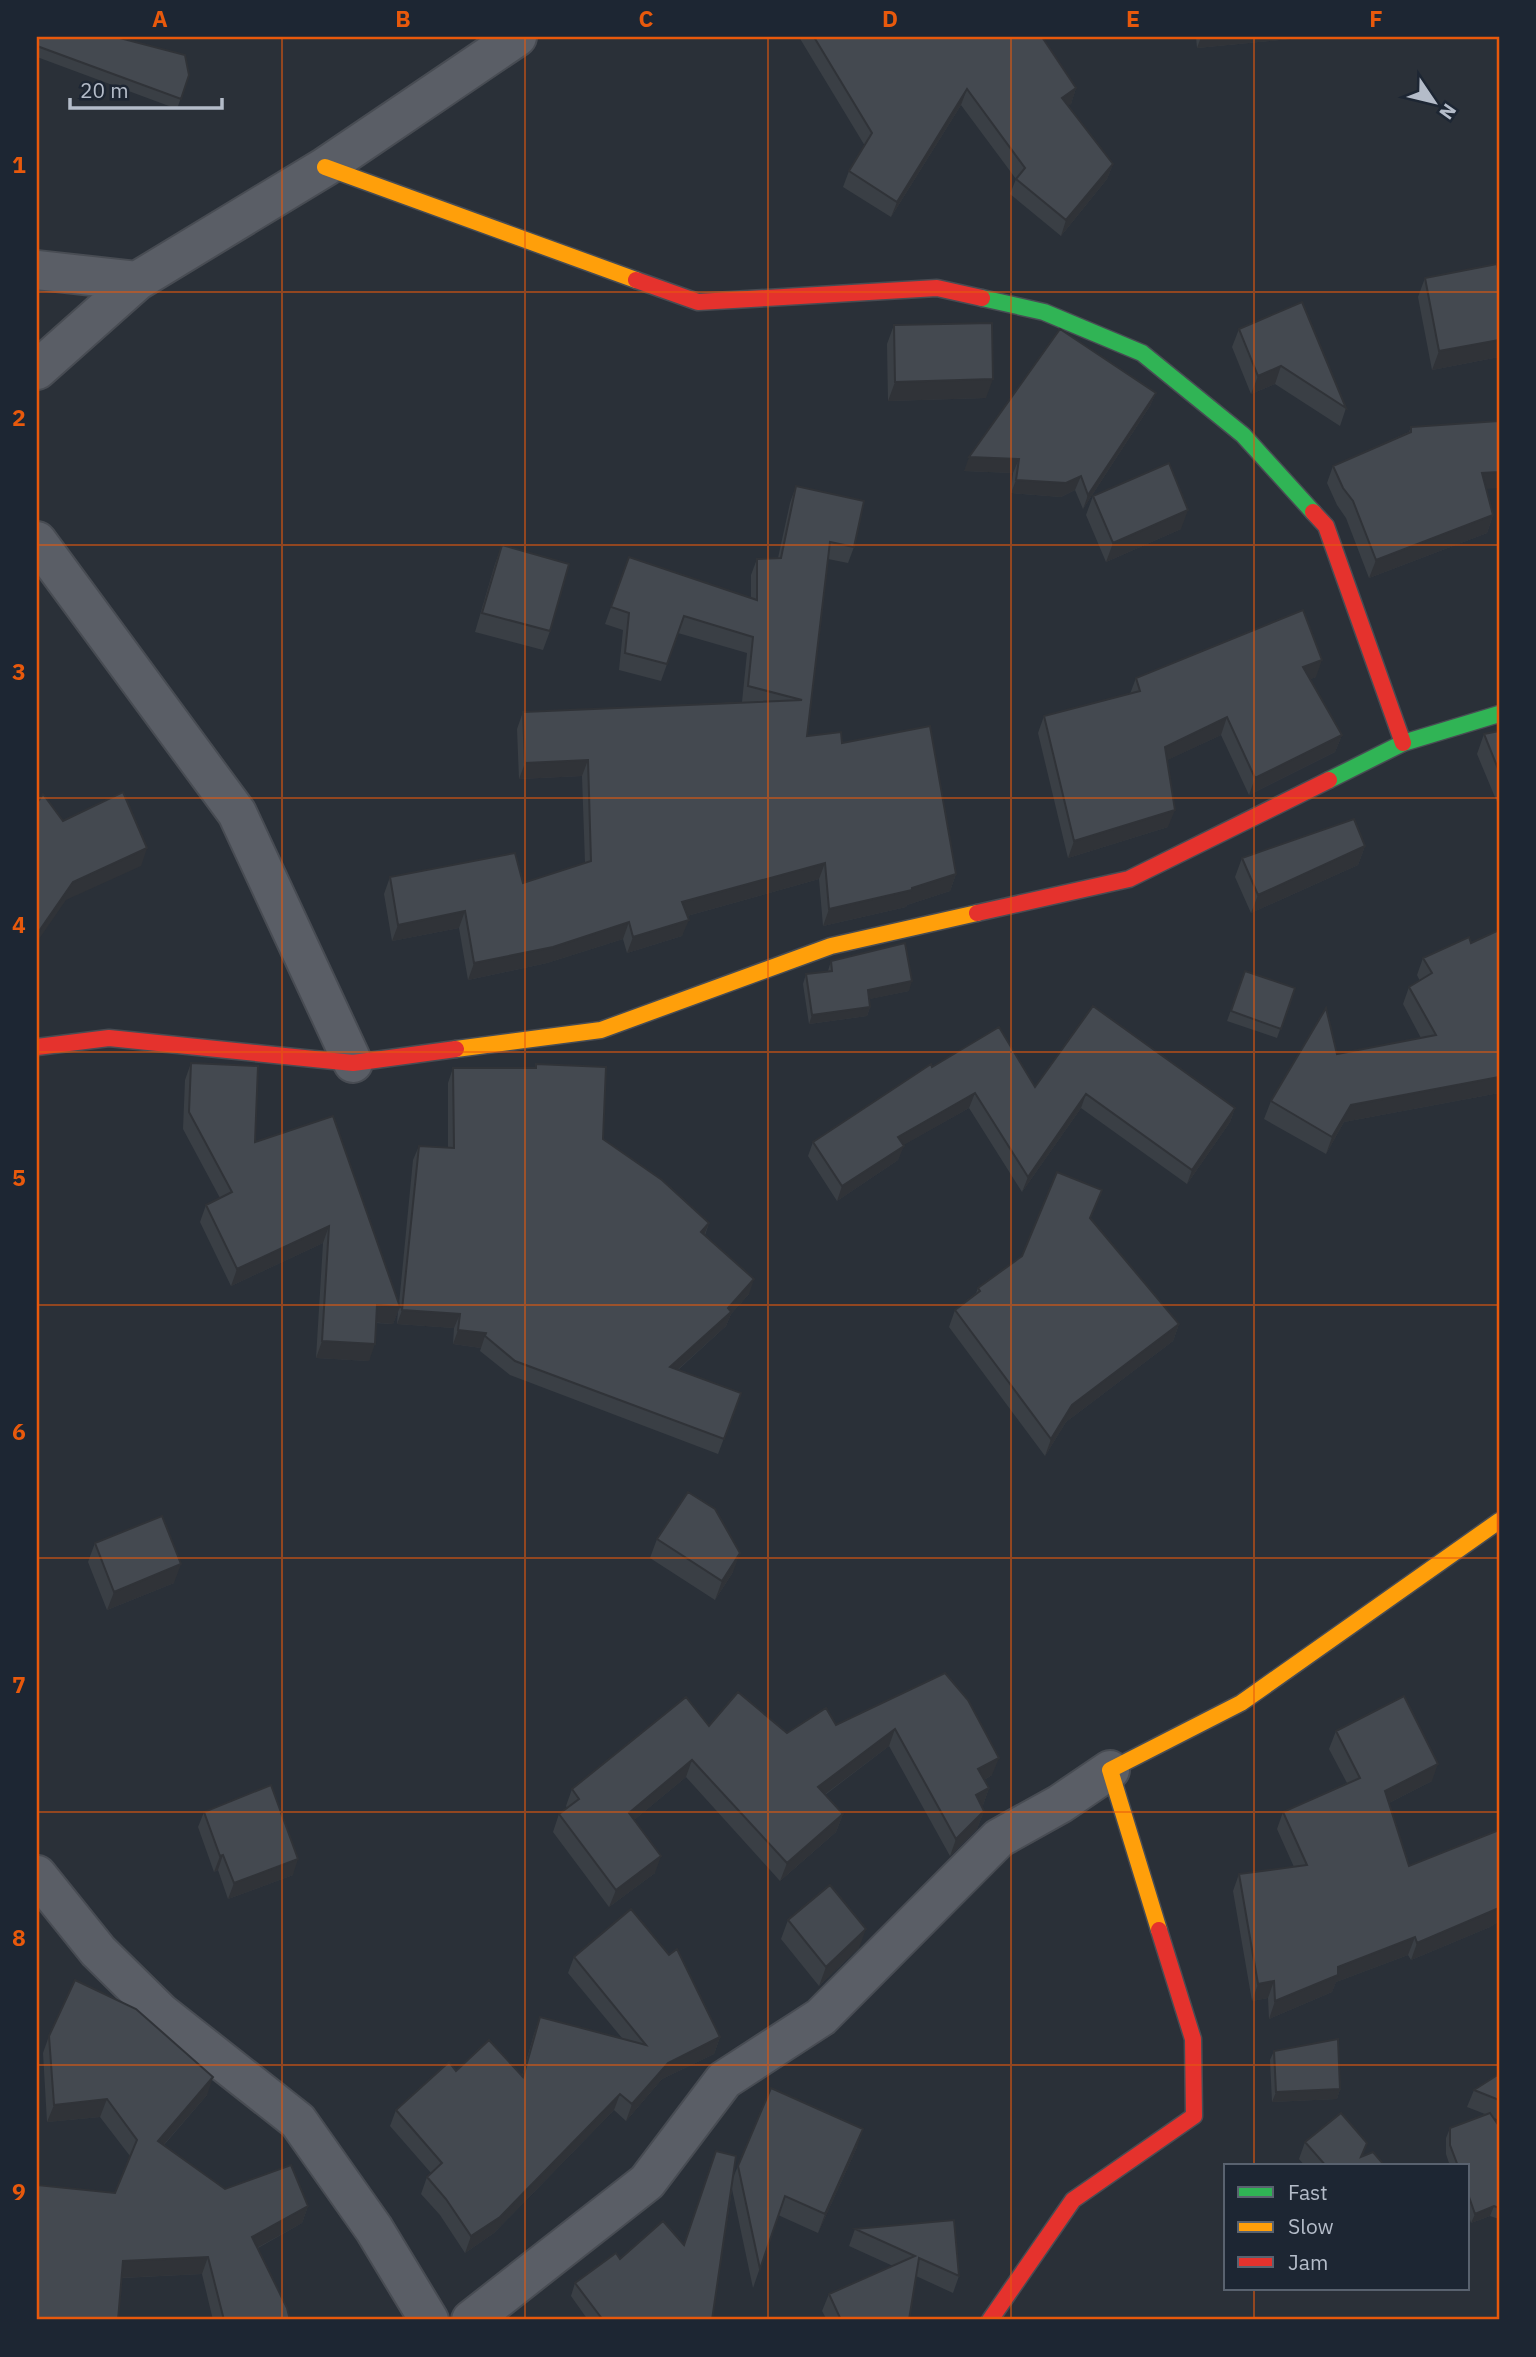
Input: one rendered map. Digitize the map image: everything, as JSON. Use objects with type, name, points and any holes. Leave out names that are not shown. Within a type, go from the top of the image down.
[{"type":"street","points":[[37,370],[137,281],[325,167],[517,37]]},
{"type":"street","points":[[325,167],[698,302],[937,288],[1044,312],[1142,353],[1243,435],[1326,526],[1403,743]]},
{"type":"street","points":[[37,270],[137,281]]},
{"type":"street","points":[[37,541],[237,813],[353,1063]]},
{"type":"street","points":[[37,1047],[109,1038],[353,1063],[601,1030],[831,946],[1129,879],[1403,743],[1499,714]]},
{"type":"street","points":[[471,2320],[647,2182],[724,2080],[821,2018],[999,1838],[1059,1804],[1110,1770],[1241,1703],[1499,1521]]},
{"type":"street","points":[[990,2320],[1073,2200],[1194,2116],[1193,2039],[1110,1770]]},
{"type":"street","points":[[37,1875],[98,1951],[161,2013],[298,2121],[374,2230],[429,2320]]},
{"type":"building","points":[[39,37],[116,37],[185,55],[189,75],[181,99],[37,46]]},
{"type":"building","points":[[814,37],[1042,37],[1076,88],[1062,98],[1113,164],[1066,220],[1016,179],[1025,168],[967,89],[897,202],[849,171],[872,133]]},
{"type":"building","points":[[1497,264],[1499,340],[1439,351],[1425,278]]},
{"type":"building","points":[[1302,302],[1346,408],[1281,366],[1258,376],[1239,329]]},
{"type":"building","points":[[992,323],[993,379],[895,382],[894,325]]},
{"type":"building","points":[[1060,329],[1156,393],[1088,495],[1081,476],[1066,483],[1016,480],[1019,459],[969,457]]},
{"type":"building","points":[[1499,421],[1499,472],[1482,473],[1493,515],[1376,560],[1353,501],[1343,488],[1333,466],[1411,432],[1411,427]]},
{"type":"building","points":[[1169,463],[1188,510],[1113,543],[1093,496]]},
{"type":"building","points":[[796,486],[864,501],[854,547],[830,542],[807,736],[841,732],[842,743],[930,726],[956,874],[912,890],[829,909],[825,863],[682,902],[689,920],[633,937],[629,922],[553,947],[474,963],[465,911],[398,925],[390,877],[515,853],[523,883],[591,861],[588,760],[525,763],[523,712],[802,700],[748,686],[753,637],[684,616],[667,664],[625,653],[629,613],[611,607],[629,557],[757,600],[757,559],[781,558]]},
{"type":"building","points":[[502,545],[569,564],[550,631],[482,613]]},
{"type":"building","points":[[1303,610],[1322,660],[1303,667],[1342,735],[1255,778],[1227,717],[1165,747],[1175,810],[1074,841],[1044,716],[1140,691],[1136,678]]},
{"type":"building","points":[[1499,731],[1499,771],[1484,734]]},
{"type":"building","points":[[123,792],[147,848],[73,882],[37,934],[37,803],[43,794],[63,821]]},
{"type":"building","points":[[1354,819],[1365,846],[1258,895],[1242,858]]},
{"type":"building","points":[[1499,930],[1499,1077],[1351,1105],[1332,1137],[1271,1101],[1326,1008],[1337,1054],[1436,1035],[1409,987],[1432,973],[1423,958],[1469,937],[1471,943]]},
{"type":"building","points":[[905,943],[912,981],[868,990],[870,1007],[812,1015],[806,974],[832,971],[831,961]]},
{"type":"building","points":[[1245,971],[1295,988],[1281,1029],[1231,1011]]},
{"type":"building","points":[[1093,1006],[1235,1108],[1192,1170],[1086,1094],[1028,1177],[975,1093],[898,1137],[904,1146],[842,1186],[813,1142],[931,1064],[932,1067],[999,1027],[1035,1087]]},
{"type":"building","points":[[191,1063],[258,1066],[255,1142],[333,1116],[400,1307],[377,1305],[375,1344],[322,1341],[329,1226],[237,1269],[206,1205],[232,1192],[189,1112]]},
{"type":"building","points":[[536,1064],[606,1067],[603,1139],[662,1180],[709,1223],[701,1232],[754,1279],[728,1308],[731,1312],[670,1367],[741,1393],[724,1439],[515,1361],[485,1336],[486,1333],[458,1330],[460,1314],[402,1310],[419,1146],[454,1148],[453,1068],[536,1068]]},
{"type":"building","points":[[1057,1172],[1102,1190],[1090,1218],[1179,1324],[1072,1405],[1051,1439],[955,1310],[980,1291],[978,1288],[1022,1256]]},
{"type":"building","points":[[688,1492],[715,1509],[740,1553],[722,1581],[657,1539]]},
{"type":"building","points":[[162,1516],[181,1564],[114,1592],[95,1543]]},
{"type":"building","points":[[945,1673],[968,1700],[999,1758],[978,1769],[989,1788],[976,1795],[984,1811],[956,1839],[895,1729],[818,1787],[843,1814],[787,1863],[692,1760],[629,1813],[661,1856],[616,1890],[559,1814],[579,1799],[572,1789],[686,1697],[709,1726],[738,1692],[787,1733],[826,1708],[836,1725]]},
{"type":"building","points":[[1404,1696],[1438,1764],[1385,1791],[1409,1866],[1499,1830],[1499,1908],[1417,1943],[1415,1937],[1338,1967],[1338,1975],[1275,2001],[1274,1981],[1258,1984],[1239,1874],[1307,1865],[1283,1812],[1360,1778],[1336,1731]]},
{"type":"building","points":[[271,1785],[298,1859],[234,1883],[223,1855],[220,1856],[204,1812]]},
{"type":"building","points":[[830,1885],[866,1929],[826,1967],[788,1920]]},
{"type":"building","points":[[631,1909],[669,1955],[677,1949],[720,2037],[668,2063],[632,2104],[620,2094],[500,2217],[471,2236],[427,2177],[442,2163],[396,2110],[449,2062],[456,2071],[489,2040],[523,2077],[540,2017],[646,2045],[574,1957]]},
{"type":"building","points":[[75,1980],[136,2009],[213,2077],[158,2141],[225,2189],[291,2165],[308,2206],[252,2237],[287,2308],[290,2320],[224,2320],[208,2257],[123,2261],[118,2320],[37,2320],[37,2185],[115,2193],[137,2140],[107,2099],[54,2105],[49,2036]]},
{"type":"building","points":[[1338,2039],[1340,2089],[1276,2092],[1274,2051]]},
{"type":"building","points":[[1499,2074],[1499,2100],[1474,2090]]},
{"type":"building","points":[[771,2088],[863,2129],[825,2214],[785,2196],[760,2269],[738,2166]]},
{"type":"building","points":[[1341,2113],[1367,2143],[1361,2157],[1373,2152],[1383,2164],[1324,2164],[1305,2142]]},
{"type":"building","points":[[1490,2113],[1499,2126],[1499,2208],[1494,2206],[1475,2214],[1470,2200],[1470,2164],[1457,2164],[1450,2145],[1450,2128]]},
{"type":"building","points":[[716,2151],[736,2156],[712,2320],[603,2320],[575,2283],[616,2253],[620,2259],[663,2221],[684,2245]]},
{"type":"building","points":[[954,2220],[959,2276],[919,2258],[909,2320],[841,2320],[829,2294],[915,2256],[855,2229]]},
{"type":"traffic: fast","points":[[982,298],[1044,312],[1142,353],[1243,435],[1313,512]]},
{"type":"traffic: fast","points":[[1329,780],[1403,743],[1499,714]]},
{"type":"traffic: slow","points":[[325,167],[636,280]]},
{"type":"traffic: slow","points":[[456,1049],[601,1030],[831,946],[977,913]]},
{"type":"traffic: slow","points":[[1159,1930],[1110,1770],[1241,1703],[1499,1521]]},
{"type":"traffic: jam","points":[[636,280],[698,302],[937,288],[982,298]]},
{"type":"traffic: jam","points":[[1313,512],[1326,526],[1403,743]]},
{"type":"traffic: jam","points":[[977,913],[1129,879],[1329,780]]},
{"type":"traffic: jam","points":[[37,1047],[109,1038],[353,1063],[456,1049]]},
{"type":"traffic: jam","points":[[990,2320],[1073,2200],[1194,2116],[1193,2039],[1159,1930]]}]
